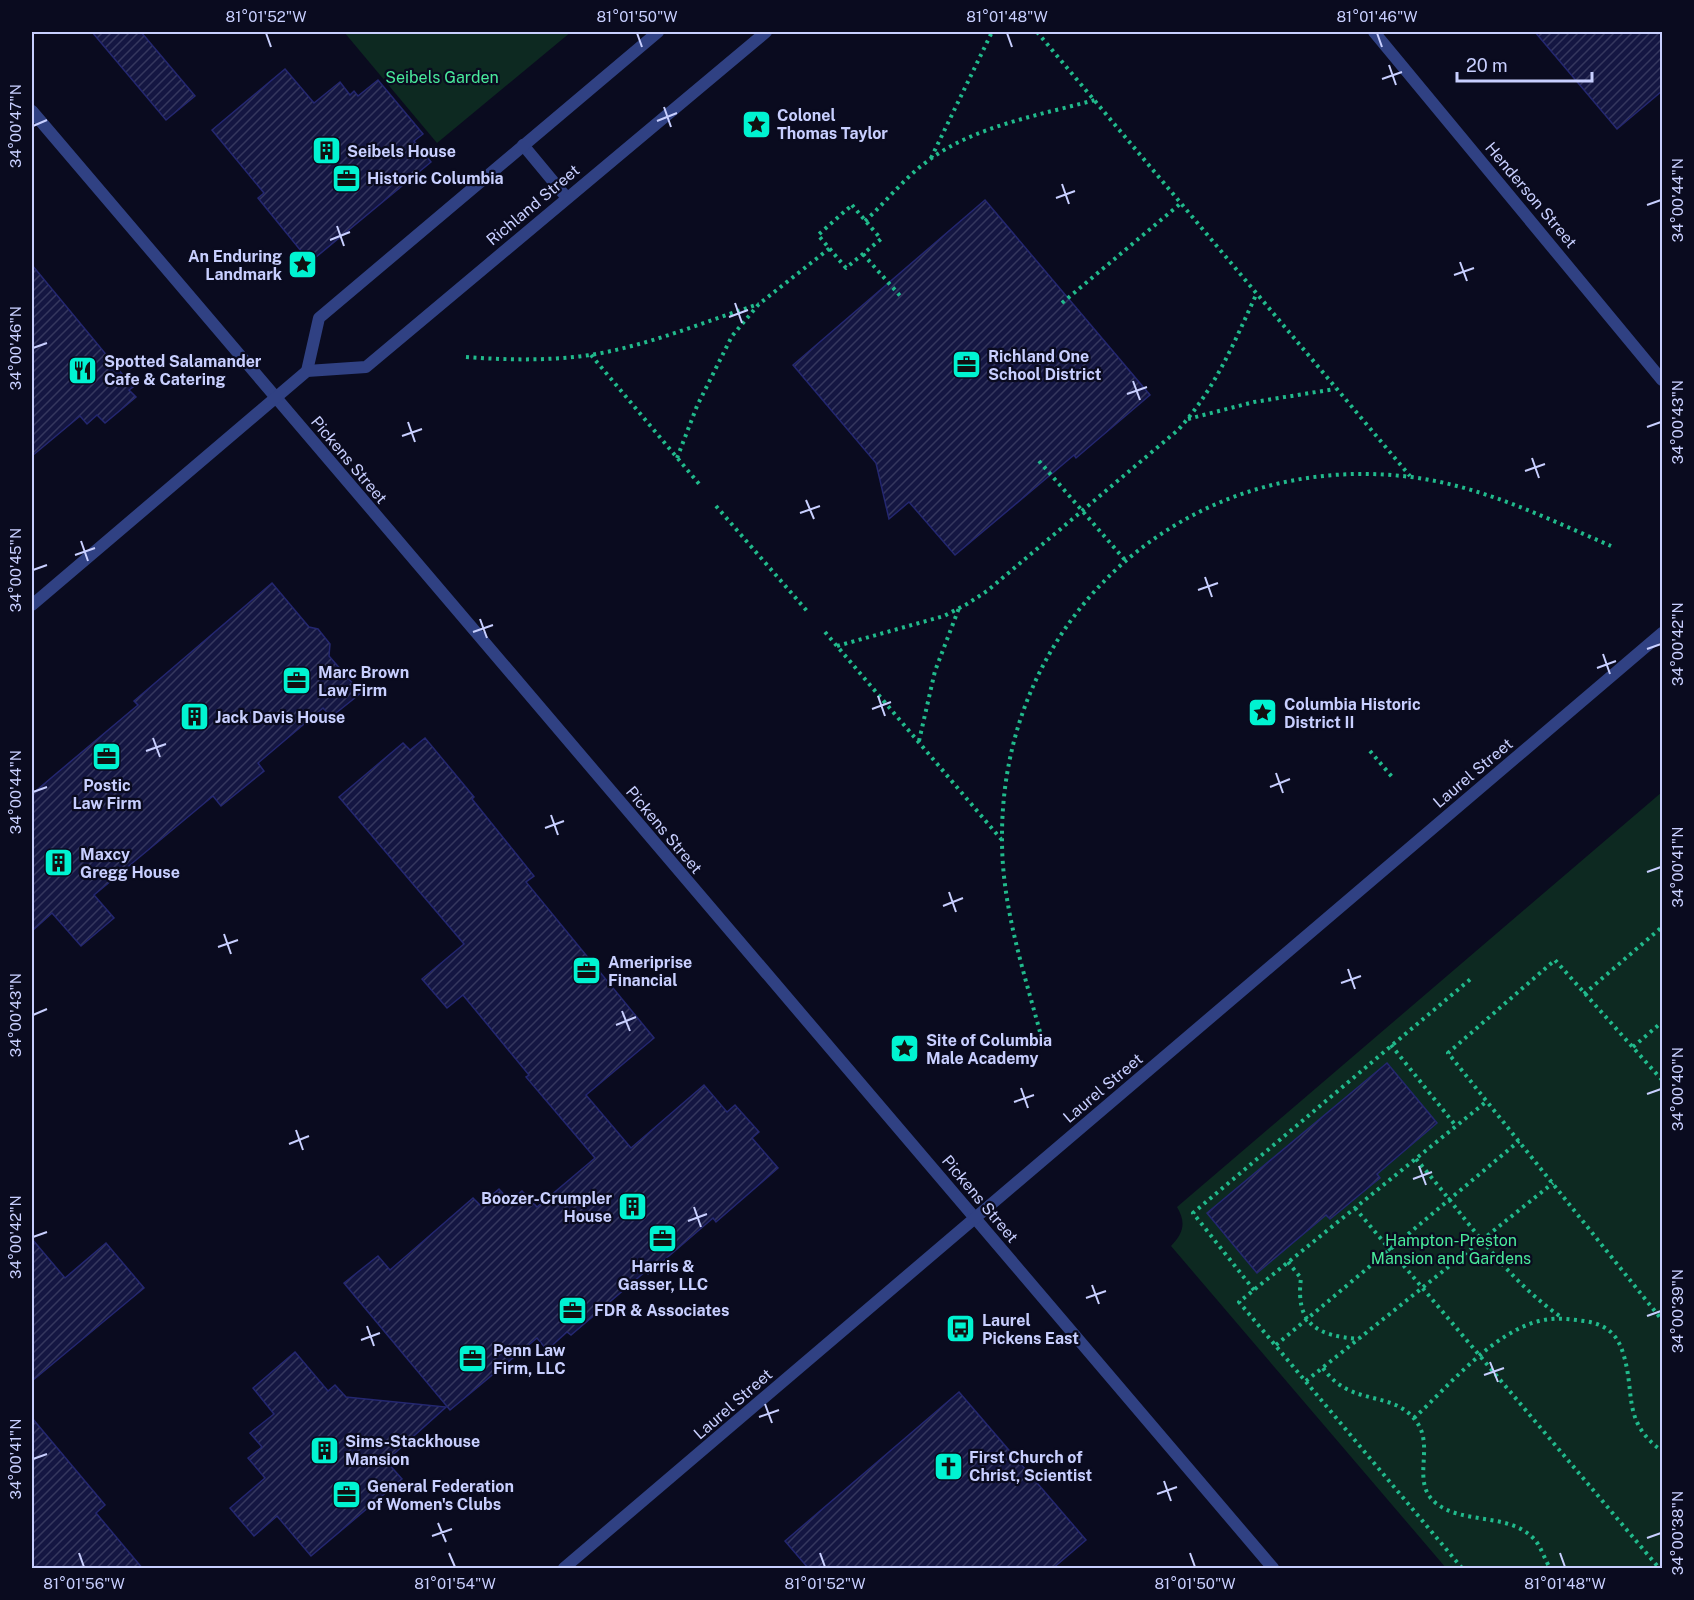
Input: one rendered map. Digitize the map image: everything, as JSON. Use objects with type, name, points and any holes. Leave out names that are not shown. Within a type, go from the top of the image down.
[{"type":"street","points":[[32,605],[307,371],[319,318],[658,32]]},
{"type":"street","name":"Richland Street","points":[[307,371],[366,366],[766,32]]},
{"type":"street","name":"Henderson Street","points":[[1374,32],[1662,380]]},
{"type":"street","name":"Pickens Street","points":[[32,111],[1273,1569]]},
{"type":"street","points":[[523,146],[567,198]]},
{"type":"street","name":"Laurel Street","points":[[564,1569],[1662,633]]},
{"type":"path","points":[[930,159],[992,32]]},
{"type":"path","points":[[1037,32],[1410,477]]},
{"type":"path","points":[[865,221],[930,159],[963,141],[996,128],[1095,100]]},
{"type":"path","points":[[1062,303],[1180,204]]},
{"type":"path","points":[[852,206],[880,239],[846,268],[830,248],[818,235],[852,206]]},
{"type":"path","points":[[677,458],[719,359],[732,336],[759,304],[830,248]]},
{"type":"path","points":[[863,254],[902,298]]},
{"type":"path","points":[[837,646],[944,616],[987,591],[1187,420],[1215,382],[1256,295]]},
{"type":"path","points":[[465,357],[514,360],[591,355],[678,331],[759,304]]},
{"type":"path","points":[[591,355],[699,485]]},
{"type":"path","points":[[1187,420],[1254,402],[1335,389]]},
{"type":"path","points":[[1039,461],[1125,560]]},
{"type":"path","points":[[1040,1032],[1007,904],[1002,839],[1004,790],[1012,751],[1033,688],[1048,654],[1068,621],[1094,589],[1125,560],[1195,513],[1231,497],[1277,485],[1372,474],[1410,477],[1485,494],[1611,546]]},
{"type":"path","points":[[717,506],[807,611]]},
{"type":"path","points":[[919,742],[932,681],[959,608]]},
{"type":"path","points":[[825,632],[1002,839]]},
{"type":"path","points":[[1370,751],[1393,778]]},
{"type":"path","points":[[1584,994],[1662,927]]},
{"type":"path","points":[[1662,1080],[1555,960],[1448,1053],[1662,1320]]},
{"type":"path","points":[[1254,1290],[1193,1213],[1473,977]]},
{"type":"path","points":[[1633,1047],[1662,1022]]},
{"type":"path","points":[[1391,1046],[1456,1126]]},
{"type":"path","points":[[1462,1569],[1239,1302],[1487,1101]]},
{"type":"path","points":[[1276,1345],[1519,1141]]},
{"type":"path","points":[[1416,1159],[1513,1276],[1539,1302],[1562,1318]]},
{"type":"path","points":[[1306,1382],[1553,1183]]},
{"type":"path","points":[[1355,1208],[1659,1569]]},
{"type":"path","points":[[1288,1262],[1301,1278],[1300,1303],[1306,1320],[1318,1331],[1334,1337],[1359,1339]]},
{"type":"path","points":[[1414,1418],[1480,1356],[1516,1329],[1540,1320],[1562,1318],[1606,1327],[1617,1337],[1624,1354],[1629,1401],[1638,1426],[1662,1451]]},
{"type":"path","points":[[1323,1368],[1332,1380],[1342,1387],[1359,1396],[1400,1407],[1414,1418],[1424,1432],[1426,1449],[1423,1481],[1426,1494],[1437,1504],[1454,1514],[1487,1518],[1514,1526],[1534,1540],[1550,1569]]},
{"type":"green space","name":"Seibels Garden","points":[[344,32],[571,32],[437,143]]},
{"type":"green space","name":"Hampton-Preston Mansion and Gardens","points":[[1662,792],[1662,1568],[1446,1568],[1171,1246],[1179,1237],[1182,1227],[1182,1218],[1177,1207]]},
{"type":"building","points":[[92,32],[141,32],[195,96],[166,120]]},
{"type":"building","points":[[1535,32],[1662,32],[1662,91],[1617,129]]},
{"type":"building","name":"Seibels House","points":[[285,69],[314,103],[340,82],[350,95],[354,91],[358,96],[378,80],[423,134],[414,141],[431,162],[310,262],[258,198],[264,193],[212,130]]},
{"type":"building","points":[[985,200],[1150,395],[1076,458],[1074,455],[955,555],[909,502],[889,519],[876,463],[793,365]]},
{"type":"building","points":[[32,265],[133,387],[129,390],[136,397],[105,423],[97,415],[87,424],[80,416],[32,456]]},
{"type":"building","points":[[272,583],[309,627],[318,629],[330,644],[329,656],[361,693],[331,717],[323,708],[258,763],[264,771],[221,806],[213,796],[94,895],[114,918],[81,946],[52,913],[32,931],[32,794],[138,705],[134,701]]},
{"type":"building","points":[[425,738],[474,797],[472,799],[534,876],[526,882],[654,1038],[586,1095],[631,1148],[704,1085],[727,1112],[735,1105],[759,1132],[752,1138],[778,1168],[716,1222],[713,1218],[648,1274],[646,1271],[571,1335],[567,1332],[547,1350],[537,1338],[450,1410],[344,1283],[378,1256],[390,1270],[473,1198],[480,1205],[499,1189],[510,1201],[522,1191],[537,1207],[595,1158],[526,1077],[529,1075],[463,995],[447,1008],[422,979],[464,944],[339,797],[403,743],[410,750]]},
{"type":"building","points":[[1387,1063],[1437,1123],[1377,1174],[1380,1178],[1330,1219],[1326,1215],[1257,1273],[1207,1213]]},
{"type":"building","points":[[32,1239],[65,1278],[106,1243],[144,1288],[32,1381]]},
{"type":"building","name":"Sims-Stackhouse Mansion","points":[[295,1352],[328,1391],[335,1385],[346,1397],[446,1407],[386,1461],[402,1479],[311,1556],[277,1516],[254,1536],[230,1508],[265,1478],[248,1458],[262,1447],[250,1433],[274,1414],[253,1388]]},
{"type":"building","name":"First Church of Christ, Scientist","points":[[959,1392],[1086,1540],[1052,1569],[809,1569],[785,1541]]},
{"type":"building","points":[[32,1418],[105,1505],[96,1513],[143,1569],[32,1569]]},
{"type":"place","name":"Colonel Thomas Taylor","points":[[756,124]]},
{"type":"place","name":"Seibels House","points":[[326,151]]},
{"type":"place","name":"Historic Columbia","points":[[346,178]]},
{"type":"place","name":"An Enduring Landmark","points":[[303,265]]},
{"type":"place","name":"Richland One School District","points":[[967,365]]},
{"type":"place","name":"Spotted Salamander Cafe & Catering","points":[[83,370]]},
{"type":"place","name":"Marc Brown Law Firm","points":[[297,681]]},
{"type":"place","name":"Columbia Historic District II","points":[[1263,713]]},
{"type":"place","name":"Jack Davis House","points":[[194,717]]},
{"type":"place","name":"Postic Law Firm","points":[[107,757]]},
{"type":"place","name":"Maxcy Gregg House","points":[[59,863]]},
{"type":"place","name":"Ameriprise Financial","points":[[587,971]]},
{"type":"place","name":"Site of Columbia Male Academy","points":[[905,1049]]},
{"type":"place","name":"Boozer-Crumpler House","points":[[633,1207]]},
{"type":"place","name":"Harris & Gasser, LLC","points":[[663,1238]]},
{"type":"place","name":"FDR & Associates","points":[[573,1310]]},
{"type":"place","name":"Laurel Pickens East","points":[[961,1329]]},
{"type":"place","name":"Penn Law Firm, LLC","points":[[472,1359]]},
{"type":"place","name":"Sims-Stackhouse Mansion","points":[[324,1450]]},
{"type":"place","name":"First Church of Christ, Scientist","points":[[948,1466]]},
{"type":"place","name":"General Federation of Women's Clubs","points":[[346,1495]]}]
